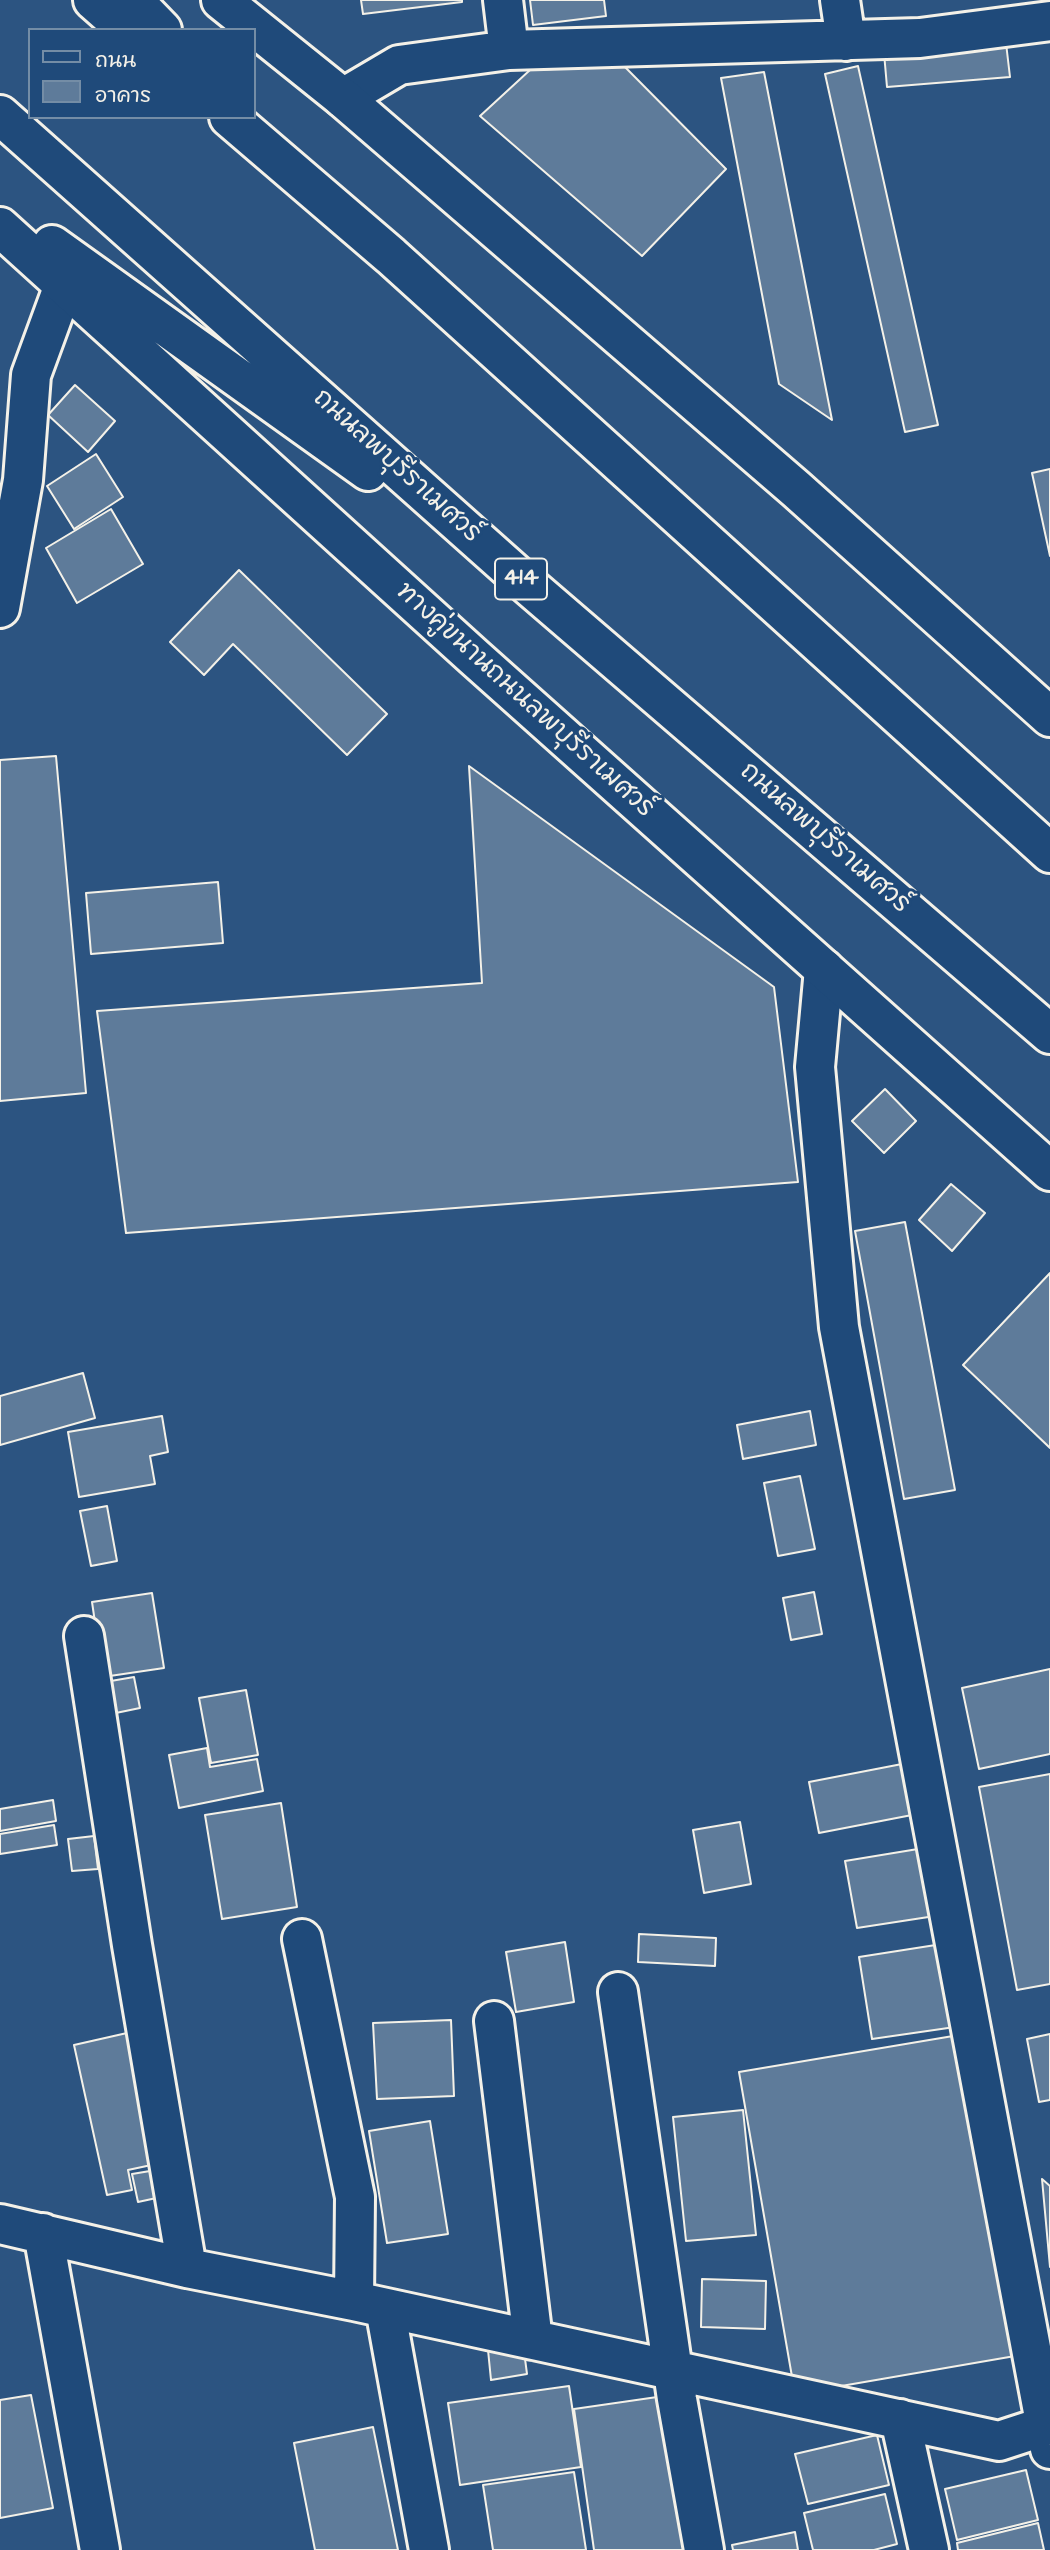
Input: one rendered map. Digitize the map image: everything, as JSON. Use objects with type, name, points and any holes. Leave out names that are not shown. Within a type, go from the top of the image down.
[{"type":"main road","points":[[93,0],[125,28]]},
{"type":"main road","points":[[134,0],[160,28]]},
{"type":"main road","points":[[220,0],[255,28]]},
{"type":"main road","points":[[503,0],[509,51]]},
{"type":"main road","points":[[840,0],[846,41]]},
{"type":"main road","points":[[343,98],[399,65],[509,51],[920,38],[1050,21]]},
{"type":"main road","points":[[256,29],[343,98],[796,489],[1050,717]]},
{"type":"main road","name":"ถนนลพบุรีราเมศวร์","points":[[0,115],[529,586],[1050,1034]]},
{"type":"main road","points":[[231,119],[391,256],[1050,853]]},
{"type":"main road","points":[[251,119],[391,256]]},
{"type":"main road","points":[[0,205],[121,295],[529,586]]},
{"type":"main road","name":"ทางคู่ขนานถนนลพบุรีราเมศวร์","points":[[0,228],[474,657],[1050,1171]]},
{"type":"main road","points":[[0,607],[23,481],[31,375],[64,285]]},
{"type":"main road","points":[[0,2224],[187,2268],[370,2304],[999,2441],[1049,2430],[839,1327],[815,1068],[824,969]]},
{"type":"main road","points":[[84,1636],[132,1945],[187,2268]]},
{"type":"main road","points":[[302,1939],[355,2197],[370,2304],[429,2550]]},
{"type":"main road","points":[[618,1992],[674,2370],[704,2550]]},
{"type":"main road","points":[[494,2021],[533,2340]]},
{"type":"main road","points":[[43,2233],[100,2550]]},
{"type":"main road","points":[[900,2419],[929,2550]]},
{"type":"building","points":[[361,0],[462,0],[462,2],[363,14]]},
{"type":"building","points":[[530,0],[604,0],[606,16],[533,25]]},
{"type":"building","points":[[1006,43],[1010,77],[887,87],[884,53]]},
{"type":"building","points":[[624,66],[726,169],[642,256],[480,116],[530,70]]},
{"type":"building","points":[[858,66],[938,425],[905,432],[825,74]]},
{"type":"building","points":[[764,72],[832,420],[779,384],[721,78]]},
{"type":"building","points":[[75,385],[115,421],[88,452],[48,415]]},
{"type":"building","points":[[96,454],[123,497],[74,529],[47,486]]},
{"type":"building","points":[[1050,469],[1050,556],[1032,473]]},
{"type":"building","points":[[111,509],[143,564],[77,603],[46,548]]},
{"type":"building","points":[[239,570],[387,714],[347,755],[233,644],[204,675],[170,642]]},
{"type":"building","points":[[56,756],[86,1093],[0,1101],[0,760]]},
{"type":"building","points":[[469,766],[774,987],[798,1182],[126,1233],[97,1011],[482,983]]},
{"type":"building","points":[[218,882],[223,943],[91,954],[86,893]]},
{"type":"building","points":[[885,1089],[916,1121],[884,1153],[852,1121]]},
{"type":"building","points":[[951,1184],[985,1213],[952,1251],[919,1220]]},
{"type":"building","points":[[905,1222],[955,1490],[904,1499],[855,1231]]},
{"type":"building","points":[[1050,1273],[1050,1448],[963,1365]]},
{"type":"building","points":[[83,1373],[95,1418],[0,1445],[0,1396]]},
{"type":"building","points":[[810,1411],[816,1445],[743,1459],[737,1425]]},
{"type":"building","points":[[162,1416],[168,1452],[150,1456],[155,1484],[79,1497],[68,1432]]},
{"type":"building","points":[[800,1476],[815,1549],[778,1556],[764,1483]]},
{"type":"building","points":[[107,1506],[117,1561],[91,1566],[80,1511]]},
{"type":"building","points":[[814,1592],[822,1634],[791,1640],[783,1598]]},
{"type":"building","points":[[152,1593],[164,1668],[103,1677],[92,1602]]},
{"type":"building","points":[[1050,1669],[1050,1754],[979,1769],[962,1688]]},
{"type":"building","points":[[134,1677],[140,1708],[111,1714],[105,1682]]},
{"type":"building","points":[[246,1690],[258,1755],[211,1763],[199,1698]]},
{"type":"building","points":[[207,1748],[210,1767],[257,1759],[263,1791],[179,1808],[169,1755]]},
{"type":"building","points":[[902,1764],[912,1815],[819,1833],[809,1782]]},
{"type":"building","points":[[1050,1774],[1050,1984],[1017,1990],[979,1787]]},
{"type":"building","points":[[53,1800],[56,1821],[0,1831],[0,1809]]},
{"type":"building","points":[[281,1803],[297,1907],[222,1919],[205,1815]]},
{"type":"building","points":[[740,1822],[751,1884],[704,1893],[693,1830]]},
{"type":"building","points":[[54,1825],[57,1845],[0,1854],[0,1834]]},
{"type":"building","points":[[94,1836],[98,1869],[72,1871],[68,1839]]},
{"type":"building","points":[[924,1848],[935,1916],[857,1928],[845,1861]]},
{"type":"building","points":[[639,1934],[716,1938],[715,1966],[638,1962]]},
{"type":"building","points":[[565,1942],[574,2002],[516,2012],[506,1952]]},
{"type":"building","points":[[942,1944],[955,2027],[872,2039],[859,1957]]},
{"type":"building","points":[[451,2020],[454,2096],[377,2099],[373,2023]]},
{"type":"building","points":[[127,2033],[156,2164],[128,2170],[132,2190],[107,2195],[74,2045]]},
{"type":"building","points":[[1050,2034],[1050,2100],[1039,2102],[1027,2039]]},
{"type":"building","points":[[959,2035],[1015,2356],[795,2394],[739,2072]]},
{"type":"building","points":[[743,2110],[756,2235],[686,2241],[673,2117]]},
{"type":"building","points":[[430,2121],[448,2234],[387,2243],[369,2131]]},
{"type":"building","points":[[156,2170],[161,2197],[138,2202],[132,2174]]},
{"type":"building","points":[[1042,2179],[1050,2186],[1050,2267]]},
{"type":"building","points":[[702,2279],[766,2281],[765,2329],[701,2327]]},
{"type":"building","points":[[488,2350],[524,2351],[527,2374],[491,2380]]},
{"type":"building","points":[[569,2386],[581,2467],[460,2485],[448,2403]]},
{"type":"building","points":[[31,2395],[53,2508],[0,2518],[0,2400]]},
{"type":"building","points":[[671,2395],[694,2550],[594,2550],[574,2409]]},
{"type":"building","points":[[373,2427],[398,2550],[315,2550],[294,2443]]},
{"type":"building","points":[[877,2435],[889,2485],[808,2504],[795,2454]]},
{"type":"building","points":[[1026,2470],[1038,2520],[957,2540],[945,2489]]},
{"type":"building","points":[[574,2472],[586,2550],[493,2550],[483,2485]]},
{"type":"building","points":[[885,2494],[897,2544],[874,2550],[813,2550],[804,2513]]},
{"type":"building","points":[[1038,2523],[1044,2550],[958,2550],[957,2543]]},
{"type":"building","points":[[795,2532],[798,2550],[733,2550],[732,2545]]}]
